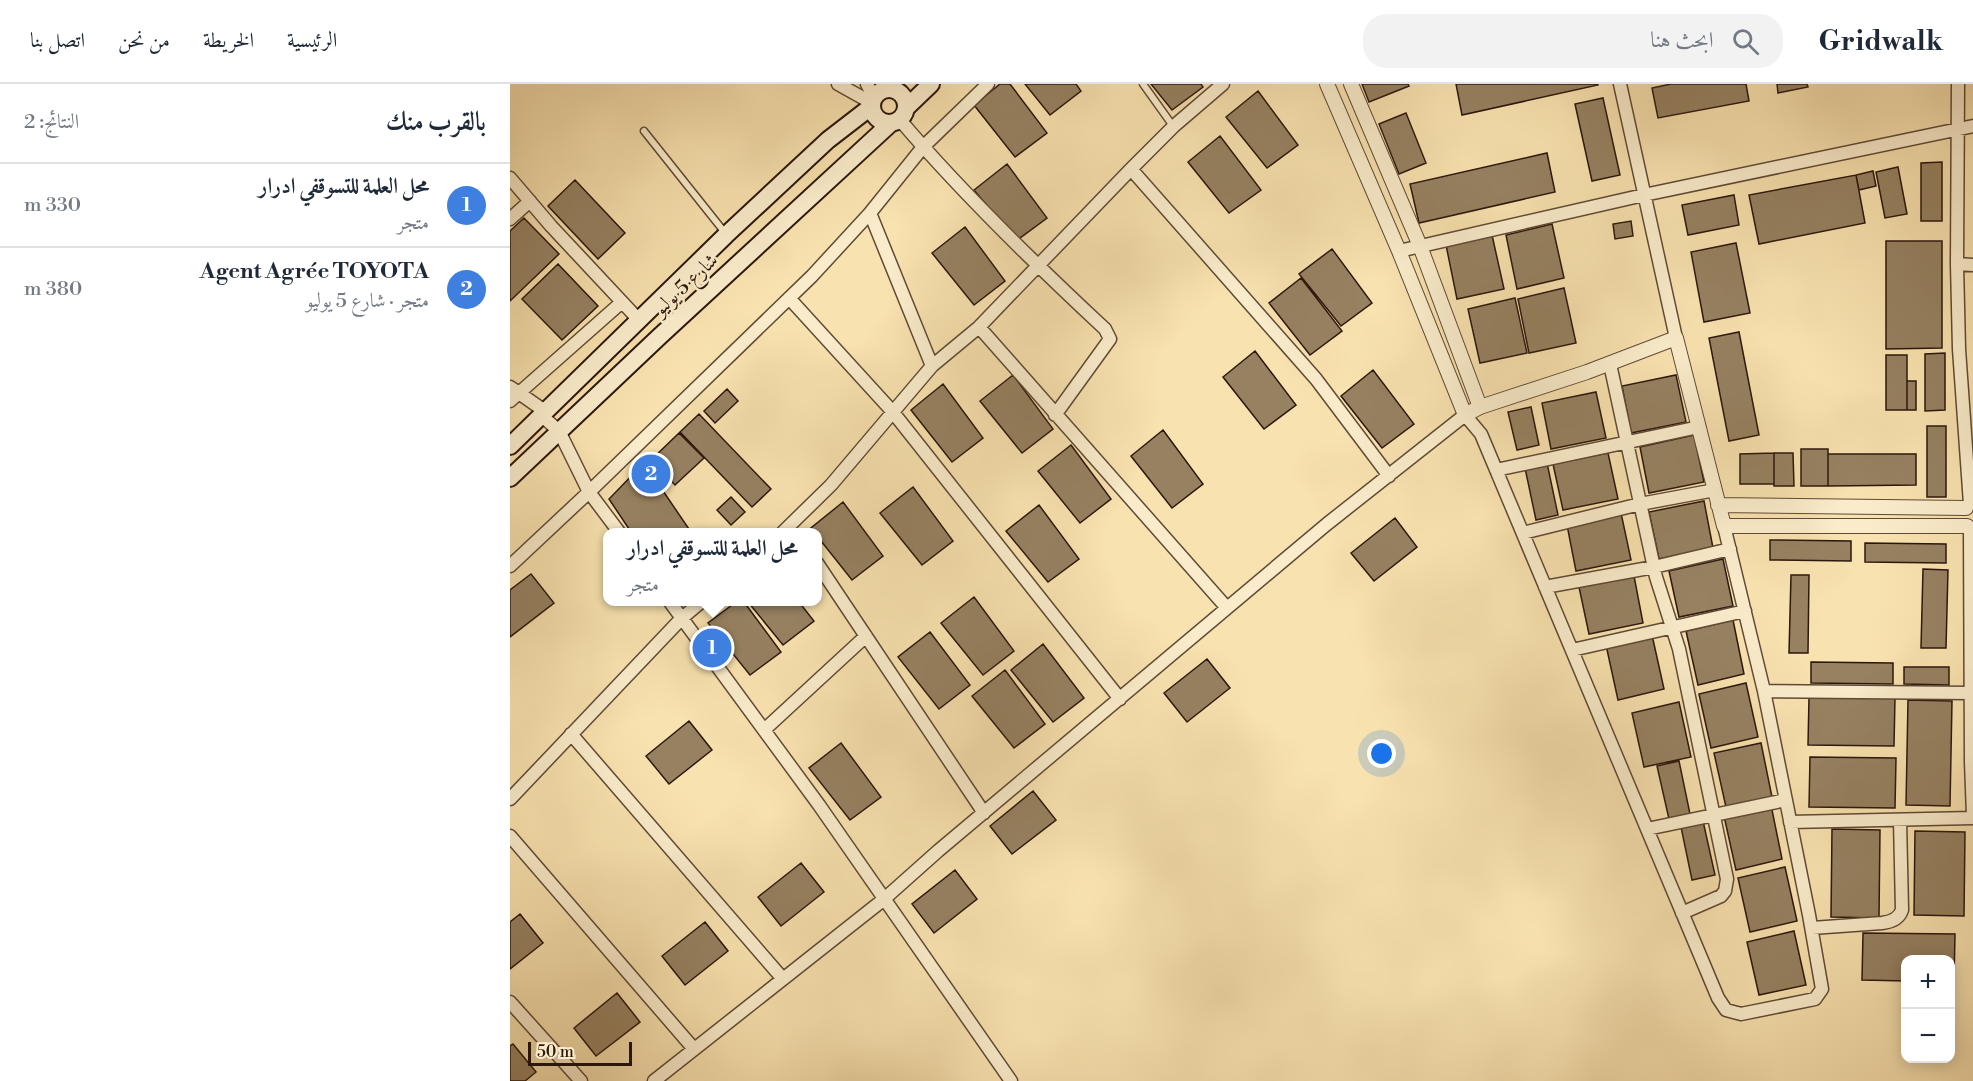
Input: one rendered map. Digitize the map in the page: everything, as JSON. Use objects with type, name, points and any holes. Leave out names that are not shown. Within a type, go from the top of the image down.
[{"type":"main road","name":"شارع 5 يوليو","points":[[510,478],[932,84]]},
{"type":"main road","points":[[894,87],[904,98],[899,117],[886,124],[877,119],[872,111],[871,98],[894,87]]},
{"type":"main road","name":"شارع 5 يوليو","points":[[510,446],[638,319],[871,98]]},
{"type":"street","points":[[838,84],[871,98]]},
{"type":"street","points":[[510,566],[789,298],[870,213],[923,147],[988,84]]},
{"type":"street","points":[[792,528],[932,366],[979,327],[1174,126],[1223,84]]},
{"type":"street","points":[[1328,84],[1466,415],[1481,434],[1718,998],[1726,1010],[1738,1014],[1815,999],[1822,989],[1822,983],[1764,691],[1676,338],[1620,84]]},
{"type":"street","points":[[1351,84],[1420,246],[1480,407],[1481,434]]},
{"type":"street","points":[[1790,822],[1973,817],[1970,529],[1964,521],[1970,505],[1959,349],[1957,264],[1958,84]]},
{"type":"street","points":[[899,117],[923,147],[1037,266],[1105,329],[1110,339],[1055,415]]},
{"type":"street","points":[[1399,251],[1644,195],[1973,126]]},
{"type":"street","points":[[1131,169],[1316,379],[1389,476]]},
{"type":"street","points":[[510,178],[638,319]]},
{"type":"street","points":[[510,219],[530,201]]},
{"type":"street","points":[[870,213],[932,366]]},
{"type":"street","points":[[1957,264],[1973,265]]},
{"type":"street","points":[[789,298],[892,411],[1120,699]]},
{"type":"street","points":[[616,528],[589,492],[559,431],[544,414],[513,394],[622,302]]},
{"type":"street","points":[[979,327],[1227,608]]},
{"type":"street","points":[[654,1081],[883,900],[1327,524],[1466,415],[1480,407],[1610,364],[1676,338]]},
{"type":"street","points":[[1959,349],[1973,350]]},
{"type":"street","points":[[1610,364],[1654,567],[1679,649],[1727,884],[1721,896],[1682,913]]},
{"type":"street","points":[[1496,470],[1699,427]]},
{"type":"street","points":[[1522,533],[1640,504],[1715,490]]},
{"type":"street","points":[[1719,505],[1970,505]]},
{"type":"street","points":[[1724,526],[1970,529]]},
{"type":"street","points":[[1545,586],[1654,567],[1730,549]]},
{"type":"street","points":[[822,570],[984,813]]},
{"type":"street","points":[[673,606],[819,805],[1007,1079]]},
{"type":"street","points":[[510,799],[682,618],[696,606]]},
{"type":"street","points":[[1572,650],[1744,611]]},
{"type":"street","points":[[764,730],[866,636]]},
{"type":"street","points":[[1764,691],[1971,693]]},
{"type":"street","points":[[571,734],[783,979]]},
{"type":"street","points":[[1647,829],[1714,813],[1786,800]]},
{"type":"street","points":[[1812,928],[1890,922],[1899,916],[1902,910],[1900,820]]},
{"type":"street","points":[[510,836],[694,1049]]},
{"type":"street","points":[[510,1002],[581,1081]]},
{"type":"lane","points":[[1143,84],[1174,126]]},
{"type":"lane","points":[[644,131],[726,235]]},
{"type":"building","points":[[1000,84],[1010,84],[1047,133],[1015,157],[974,105]]},
{"type":"building","points":[[1025,84],[1076,84],[1081,91],[1050,115]]},
{"type":"building","points":[[1151,84],[1201,84],[1203,87],[1172,110]]},
{"type":"building","points":[[1362,84],[1408,84],[1409,86],[1369,102]]},
{"type":"building","points":[[1456,84],[1598,84],[1598,85],[1462,115]]},
{"type":"building","points":[[1671,84],[1746,84],[1749,101],[1658,118],[1652,88]]},
{"type":"building","points":[[1777,84],[1807,84],[1808,87],[1778,93]]},
{"type":"building","points":[[1258,91],[1298,145],[1267,168],[1226,117]]},
{"type":"building","points":[[1603,98],[1620,175],[1592,181],[1575,104]]},
{"type":"building","points":[[1406,113],[1426,163],[1399,174],[1379,124]]},
{"type":"building","points":[[1220,136],[1261,190],[1229,213],[1188,162]]},
{"type":"building","points":[[1547,153],[1555,192],[1419,223],[1410,184]]},
{"type":"building","points":[[1942,162],[1942,221],[1921,221],[1921,163]]},
{"type":"building","points":[[1007,164],[1047,218],[1016,241],[974,190]]},
{"type":"building","points":[[1898,167],[1907,214],[1885,218],[1876,172]]},
{"type":"building","points":[[1873,171],[1876,186],[1859,190],[1856,175]]},
{"type":"building","points":[[1856,175],[1865,223],[1759,244],[1749,195]]},
{"type":"building","points":[[575,180],[625,233],[598,259],[548,206]]},
{"type":"building","points":[[1734,195],[1739,225],[1688,235],[1682,205]]},
{"type":"building","points":[[524,218],[559,254],[510,301],[510,231]]},
{"type":"building","points":[[1631,221],[1633,236],[1615,239],[1613,224]]},
{"type":"building","points":[[1552,224],[1564,278],[1517,289],[1506,235]]},
{"type":"building","points":[[965,227],[1005,281],[974,305],[932,253]]},
{"type":"building","points":[[1492,235],[1504,289],[1457,299],[1446,245]]},
{"type":"building","points":[[1886,241],[1942,241],[1942,348],[1886,349]]},
{"type":"building","points":[[1736,243],[1750,313],[1704,322],[1691,252]]},
{"type":"building","points":[[1332,249],[1372,303],[1341,326],[1299,274]]},
{"type":"building","points":[[558,264],[598,306],[562,340],[522,299]]},
{"type":"building","points":[[1301,278],[1342,331],[1310,355],[1269,303]]},
{"type":"building","points":[[1564,288],[1576,343],[1529,353],[1518,299]]},
{"type":"building","points":[[1515,298],[1527,353],[1480,363],[1468,309]]},
{"type":"building","points":[[1739,332],[1759,435],[1729,441],[1709,338]]},
{"type":"building","points":[[1255,351],[1296,405],[1264,429],[1223,377]]},
{"type":"building","points":[[1945,353],[1945,410],[1925,411],[1925,354]]},
{"type":"building","points":[[1886,355],[1907,355],[1907,410],[1886,410]]},
{"type":"building","points":[[1373,370],[1414,424],[1382,448],[1341,396]]},
{"type":"building","points":[[1013,375],[1053,429],[1022,453],[980,401]]},
{"type":"building","points":[[1676,375],[1686,422],[1631,433],[1622,386]]},
{"type":"building","points":[[1907,381],[1916,381],[1916,410],[1907,410]]},
{"type":"building","points":[[943,384],[983,438],[952,462],[911,410]]},
{"type":"building","points":[[727,389],[738,401],[715,423],[704,411]]},
{"type":"building","points":[[1596,392],[1606,438],[1551,449],[1542,403]]},
{"type":"building","points":[[1531,407],[1539,445],[1517,450],[1508,412]]},
{"type":"building","points":[[699,414],[771,489],[752,507],[680,432]]},
{"type":"building","points":[[1927,426],[1946,426],[1946,497],[1927,497]]},
{"type":"building","points":[[1163,430],[1203,484],[1172,508],[1131,456]]},
{"type":"building","points":[[679,433],[704,458],[675,485],[651,460]]},
{"type":"building","points":[[1694,435],[1704,482],[1649,493],[1640,447]]},
{"type":"building","points":[[1071,445],[1111,499],[1080,523],[1038,471]]},
{"type":"building","points":[[1801,449],[1828,449],[1828,486],[1801,486]]},
{"type":"building","points":[[1608,453],[1618,499],[1563,510],[1553,464]]},
{"type":"building","points":[[1774,453],[1793,453],[1794,486],[1774,486]]},
{"type":"building","points":[[1774,453],[1774,484],[1740,484],[1740,454]]},
{"type":"building","points":[[1828,454],[1916,454],[1916,485],[1828,486]]},
{"type":"building","points":[[644,463],[688,528],[628,528],[609,499]]},
{"type":"building","points":[[1547,463],[1558,515],[1536,520],[1525,468]]},
{"type":"building","points":[[913,487],[953,541],[922,565],[880,513]]},
{"type":"building","points":[[731,497],[745,512],[731,525],[717,510]]},
{"type":"building","points":[[1704,501],[1713,548],[1659,559],[1649,512]]},
{"type":"building","points":[[843,502],[883,556],[852,580],[822,542],[822,528],[811,528]]},
{"type":"building","points":[[1039,505],[1079,559],[1048,582],[1006,531]]},
{"type":"building","points":[[1621,513],[1631,560],[1576,571],[1567,525]]},
{"type":"building","points":[[1395,518],[1417,547],[1374,581],[1351,553]]},
{"type":"building","points":[[1770,540],[1851,541],[1851,561],[1770,560]]},
{"type":"building","points":[[1865,543],[1946,544],[1946,563],[1865,562]]},
{"type":"building","points":[[1723,559],[1733,606],[1679,617],[1669,571]]},
{"type":"building","points":[[1923,569],[1948,570],[1946,648],[1921,648]]},
{"type":"building","points":[[531,574],[554,603],[510,637],[510,590]]},
{"type":"building","points":[[1791,575],[1809,575],[1808,653],[1789,653]]},
{"type":"building","points":[[1634,576],[1643,623],[1589,634],[1579,587]]},
{"type":"building","points":[[974,597],[1014,651],[983,675],[941,623]]},
{"type":"building","points":[[731,606],[747,606],[781,652],[750,675],[708,623]]},
{"type":"building","points":[[751,606],[802,606],[814,621],[783,645]]},
{"type":"building","points":[[1733,620],[1744,674],[1698,685],[1686,631]]},
{"type":"building","points":[[930,632],[970,685],[939,709],[898,657]]},
{"type":"building","points":[[1652,635],[1664,689],[1618,700],[1606,645]]},
{"type":"building","points":[[1043,644],[1084,698],[1053,722],[1011,670]]},
{"type":"building","points":[[1207,659],[1230,688],[1187,722],[1164,693]]},
{"type":"building","points":[[1811,662],[1893,663],[1893,684],[1811,683]]},
{"type":"building","points":[[1904,667],[1949,667],[1949,685],[1904,684]]},
{"type":"building","points":[[1005,670],[1045,724],[1014,748],[972,696]]},
{"type":"building","points":[[1746,683],[1758,737],[1711,748],[1699,694]]},
{"type":"building","points":[[1809,697],[1895,698],[1894,746],[1808,745]]},
{"type":"building","points":[[1908,700],[1952,701],[1950,806],[1906,805]]},
{"type":"building","points":[[1679,702],[1691,757],[1644,767],[1632,713]]},
{"type":"building","points":[[689,721],[712,750],[669,784],[646,756]]},
{"type":"building","points":[[841,743],[881,797],[850,820],[809,768]]},
{"type":"building","points":[[1761,743],[1772,797],[1726,807],[1714,753]]},
{"type":"building","points":[[1810,757],[1896,758],[1895,808],[1809,807]]},
{"type":"building","points":[[1679,761],[1690,814],[1669,819],[1657,766]]},
{"type":"building","points":[[1033,791],[1056,820],[1012,854],[990,826]]},
{"type":"building","points":[[1771,805],[1782,859],[1736,870],[1724,816]]},
{"type":"building","points":[[1703,821],[1715,875],[1692,880],[1681,827]]},
{"type":"building","points":[[1832,829],[1880,830],[1879,918],[1831,917]]},
{"type":"building","points":[[1915,831],[1965,832],[1964,916],[1914,915]]},
{"type":"building","points":[[801,863],[824,892],[781,926],[758,897]]},
{"type":"building","points":[[1785,867],[1797,921],[1750,932],[1738,878]]},
{"type":"building","points":[[955,870],[977,899],[934,933],[912,904]]},
{"type":"building","points":[[520,914],[543,943],[510,969],[510,922]]},
{"type":"building","points":[[705,922],[728,951],[685,985],[662,956]]},
{"type":"building","points":[[1794,931],[1806,985],[1759,995],[1747,942]]},
{"type":"building","points":[[1863,933],[1955,934],[1955,955],[1901,955],[1901,981],[1862,980]]},
{"type":"building","points":[[617,993],[640,1022],[596,1056],[574,1028]]},
{"type":"building","points":[[513,1044],[536,1072],[525,1081],[510,1081],[510,1046]]},
{"type":"place","name":"Agent Agrée TOYOTA","points":[[651,474]]},
{"type":"place","name":"محل العلمة للتسوقفي ادرار","points":[[712,648]]}]
